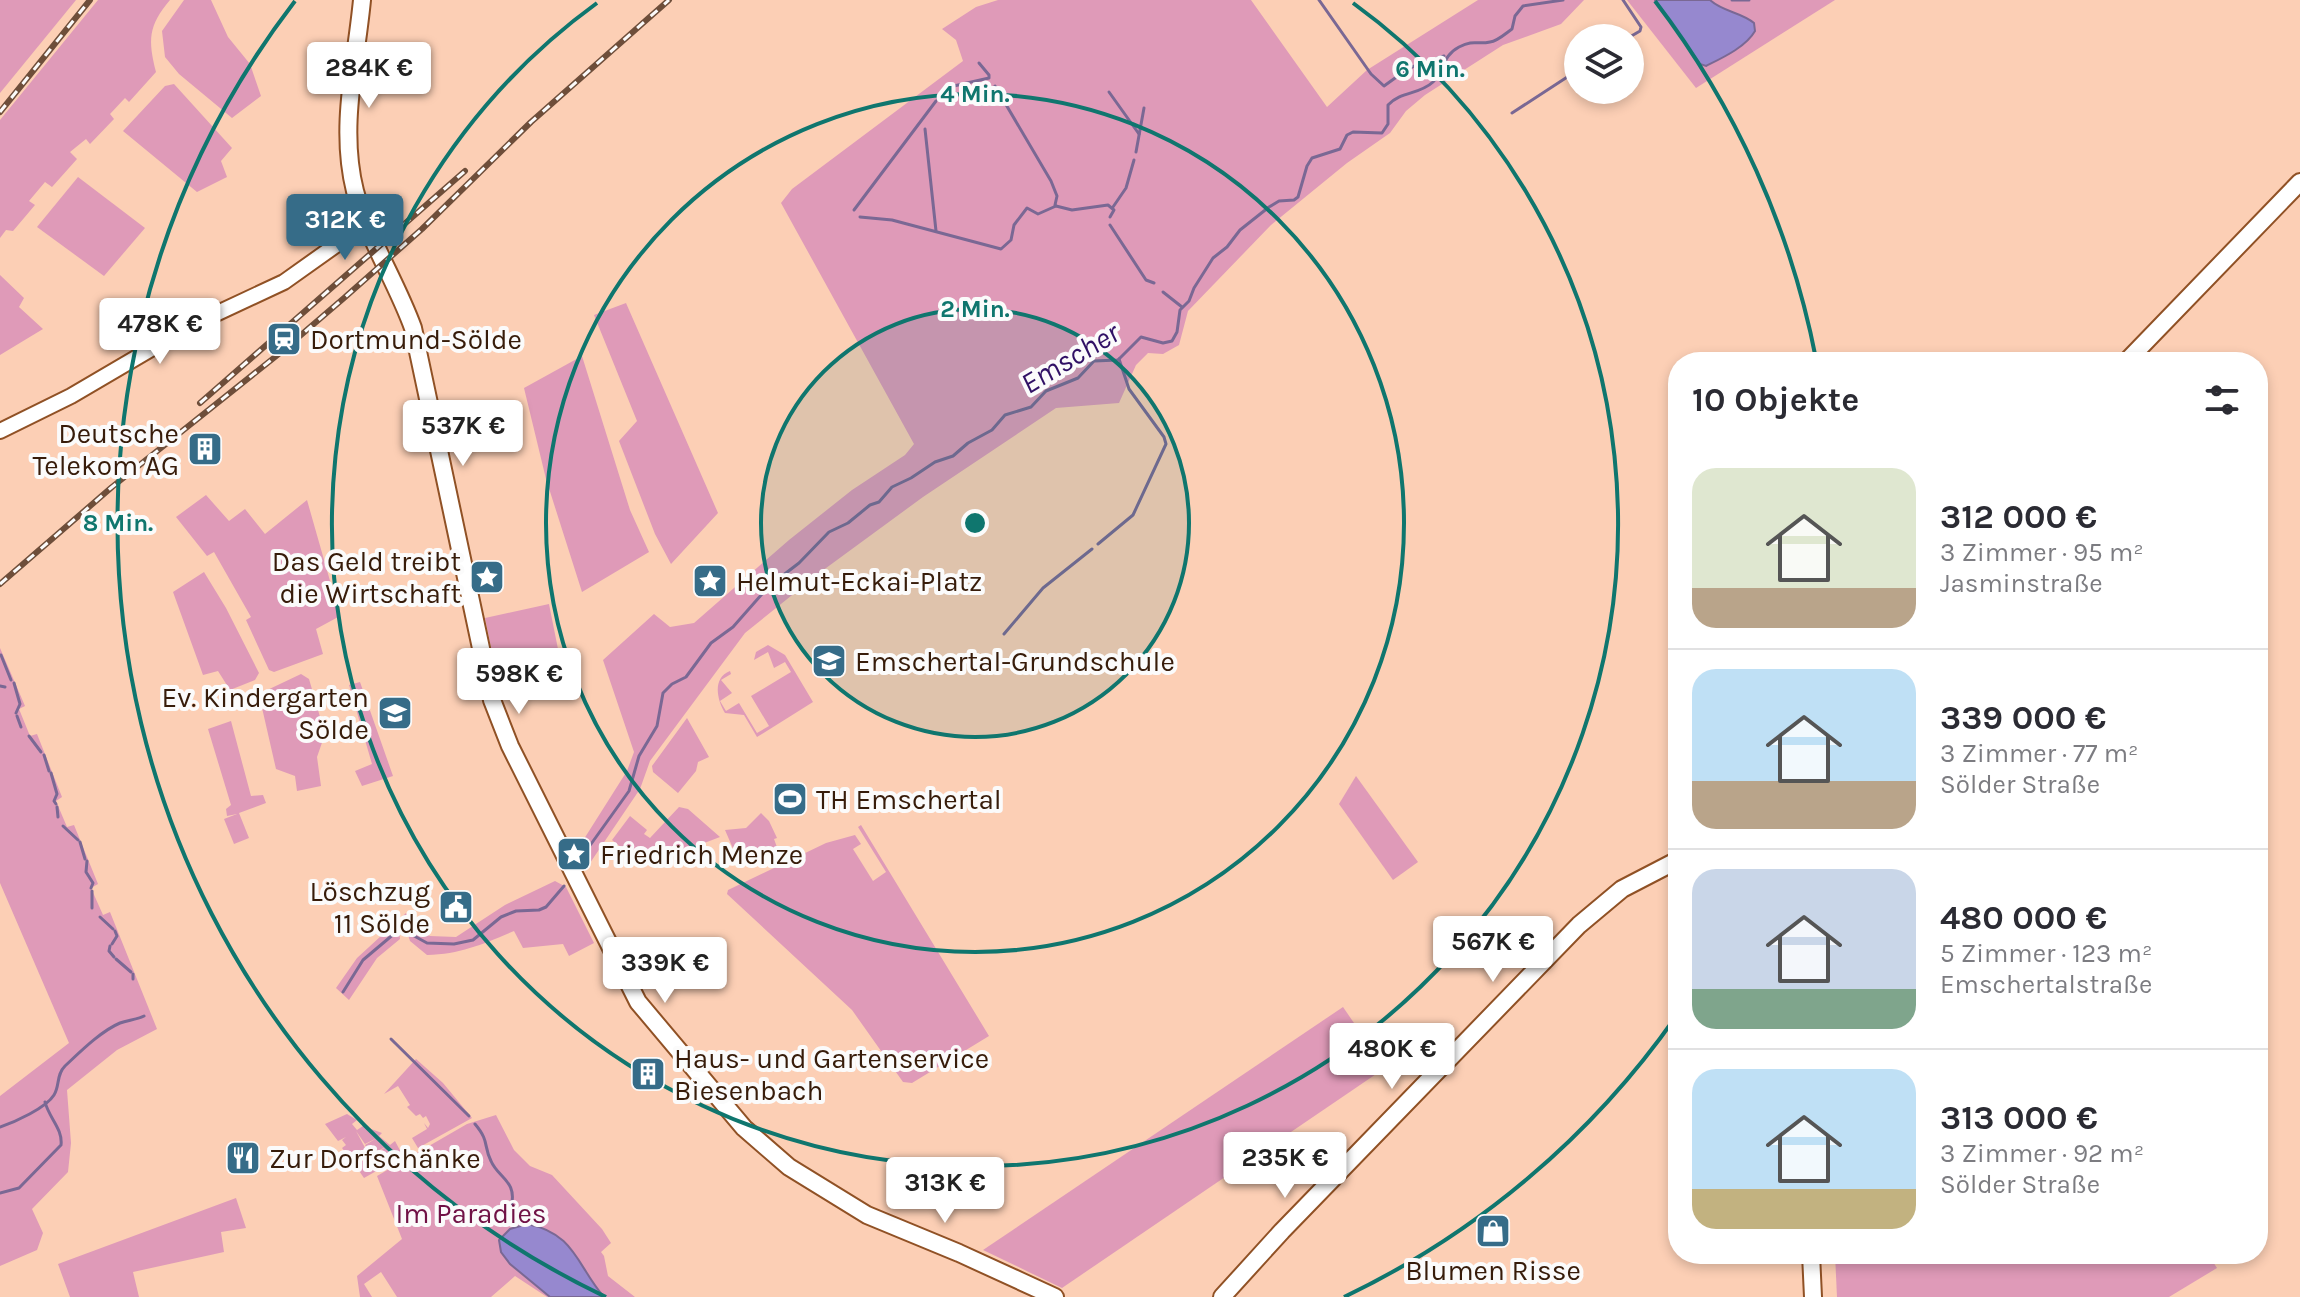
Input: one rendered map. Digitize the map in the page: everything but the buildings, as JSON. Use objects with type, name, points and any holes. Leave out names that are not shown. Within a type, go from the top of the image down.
[{"type":"main road","points":[[362,0],[348,134],[352,174],[367,223],[413,328],[492,700],[510,746],[638,1002],[744,1128],[789,1167],[878,1221],[949,1248],[1055,1297]]},
{"type":"main road","points":[[2136,352],[2300,182]]},
{"type":"main road","points":[[1222,1297],[1282,1231],[1579,925],[1622,889],[1668,865]]},
{"type":"main road","points":[[1811,1264],[1813,1297]]},
{"type":"street","points":[[0,431],[83,389],[192,325],[284,282],[367,223]]},
{"type":"green space","points":[[0,0],[76,0],[0,93]]},
{"type":"green space","points":[[98,0],[170,0],[157,18],[152,34],[156,72],[129,102],[125,98],[110,114],[114,119],[90,144],[86,139],[70,152],[77,159],[52,187],[45,182],[29,201],[35,205],[13,231],[6,230],[0,238],[0,120]]},
{"type":"green space","points":[[184,0],[211,0],[228,37],[250,64],[261,96],[232,118],[179,74],[165,57],[162,31]]},
{"type":"green space","points":[[998,0],[1251,0],[1327,107],[1367,70],[1478,0],[1584,0],[1561,24],[1503,45],[1425,95],[1406,111],[1390,133],[1347,163],[1271,225],[1188,311],[1179,345],[1163,354],[1148,353],[1136,365],[1119,403],[1056,408],[923,497],[822,571],[745,633],[650,761],[640,789],[590,863],[579,857],[577,850],[627,771],[634,752],[603,660],[654,614],[670,627],[694,623],[789,540],[852,490],[905,455],[914,444],[781,203],[792,189],[963,61],[956,40],[942,29],[976,7]]},
{"type":"green space","points":[[1627,0],[1835,0],[1696,88]]},
{"type":"green space","points":[[174,84],[232,148],[221,161],[227,177],[197,192],[123,131],[165,86]]},
{"type":"green space","points":[[78,177],[145,228],[104,276],[37,227]]},
{"type":"green space","points":[[0,275],[24,298],[19,307],[43,329],[0,355]]},
{"type":"green space","points":[[626,303],[718,513],[671,564],[655,534],[619,441],[637,421],[594,315]]},
{"type":"green space","points":[[582,356],[630,510],[649,552],[582,592],[546,479],[524,388]]},
{"type":"green space","points":[[206,495],[229,521],[245,509],[265,534],[307,500],[340,616],[316,629],[323,654],[274,672],[269,670],[246,620],[251,617],[214,552],[207,556],[176,517]]},
{"type":"green space","points":[[204,572],[259,673],[255,680],[230,690],[218,671],[203,675],[173,592]]},
{"type":"green space","points":[[549,604],[560,659],[549,664],[545,659],[498,681],[485,618]]},
{"type":"green space","points":[[768,645],[785,655],[813,702],[757,737],[744,715],[725,713],[720,702],[718,696],[718,684],[724,674],[730,671],[731,674],[721,680],[732,693],[720,701],[726,711],[739,703],[757,733],[769,726],[751,696],[791,672],[785,662],[774,668],[768,652],[754,660],[756,652]]},
{"type":"green space","points":[[0,648],[25,706],[19,709],[30,736],[37,734],[62,797],[56,801],[67,827],[74,825],[98,884],[91,888],[103,915],[110,912],[157,1029],[117,1050],[67,1090],[71,1143],[68,1172],[32,1209],[43,1233],[37,1250],[0,1266],[0,1096],[69,1043],[0,883]]},
{"type":"green space","points":[[301,674],[309,679],[325,734],[317,757],[321,786],[297,791],[295,776],[276,769],[260,699],[261,693]]},
{"type":"green space","points":[[360,682],[393,776],[362,786],[355,771],[372,764],[349,685]]},
{"type":"green space","points":[[687,718],[709,757],[698,762],[696,771],[678,793],[653,772],[652,766]]},
{"type":"green space","points":[[231,721],[251,796],[263,795],[266,803],[239,813],[249,838],[234,844],[224,819],[237,814],[227,816],[226,809],[231,805],[208,729]]},
{"type":"green space","points":[[1356,776],[1418,862],[1393,880],[1339,804]]},
{"type":"green space","points":[[679,807],[688,809],[720,837],[644,866],[612,840],[630,816],[647,830],[644,834],[650,838]]},
{"type":"green space","points":[[761,813],[769,821],[777,838],[774,839],[778,850],[741,867],[725,830],[746,828]]},
{"type":"green space","points":[[861,825],[989,1036],[912,1083],[903,1082],[852,1010],[727,894],[728,890],[826,843],[855,835],[861,844],[853,849],[873,881],[886,872],[858,827]]},
{"type":"green space","points":[[555,881],[566,887],[594,943],[569,956],[563,944],[523,948],[514,931],[461,950],[427,955],[410,941],[402,917],[406,913],[415,929],[430,936],[456,937],[505,905]]},
{"type":"green space","points":[[393,925],[399,930],[400,939],[377,958],[349,1000],[336,988],[357,958]]},
{"type":"green space","points":[[1343,1007],[1385,1068],[1062,1288],[983,1250]]},
{"type":"green space","points":[[416,1059],[443,1083],[472,1118],[418,1148],[412,1138],[427,1129],[424,1123],[428,1128],[430,1124],[426,1116],[416,1116],[407,1107],[410,1105],[398,1086],[384,1094]]},
{"type":"green space","points":[[347,1114],[357,1120],[352,1124],[357,1130],[363,1126],[382,1133],[379,1136],[390,1145],[395,1141],[403,1156],[364,1178],[355,1165],[388,1146],[371,1154],[365,1145],[377,1138],[365,1144],[356,1131],[369,1155],[354,1164],[342,1148],[346,1145],[342,1140],[346,1137],[338,1141],[325,1124]]},
{"type":"green space","name":"Im Paradies","points":[[496,1115],[514,1150],[530,1166],[552,1175],[602,1229],[611,1243],[601,1252],[608,1276],[635,1297],[547,1297],[515,1276],[491,1297],[397,1297],[381,1272],[364,1284],[372,1297],[360,1297],[357,1276],[402,1239],[377,1176],[467,1124]]},
{"type":"green space","points":[[236,1198],[246,1228],[221,1232],[224,1252],[133,1272],[139,1297],[70,1297],[58,1264]]},
{"type":"green space","points":[[1835,1264],[2214,1264],[2217,1268],[2169,1297],[1837,1297]]},
{"type":"shaded area","points":[[1655,0],[1710,0],[1749,19],[1754,23],[1755,31],[1740,47],[1706,66],[1700,64]]},
{"type":"shaded area","points":[[527,1224],[543,1228],[565,1243],[604,1297],[550,1297],[510,1264],[501,1252],[499,1240],[510,1229]]},
{"type":"waterway","points":[[1319,0],[1371,74],[1384,86],[1409,68],[1444,56]]},
{"type":"waterway","name":"Emscher","points":[[581,858],[629,791],[639,756],[657,726],[663,693],[686,677],[711,643],[733,627],[769,586],[799,563],[829,532],[879,502],[892,487],[935,462],[953,456],[968,443],[992,430],[1005,415],[1031,407],[1046,391],[1078,378],[1094,361],[1118,360],[1141,337],[1163,343],[1172,341],[1177,332],[1180,310],[1189,301],[1213,258],[1227,247],[1240,230],[1269,207],[1279,201],[1298,197],[1312,158],[1340,149],[1347,135],[1353,132],[1382,133],[1388,124],[1388,105],[1433,82],[1446,59],[1459,47],[1493,41],[1505,35],[1512,29],[1515,16],[1523,6],[1563,0]]},
{"type":"waterway","points":[[1623,0],[1639,24]]},
{"type":"waterway","name":"Emscher","points":[[1732,0],[1749,0]]},
{"type":"waterway","points":[[938,99],[945,88],[989,78],[979,63]]},
{"type":"waterway","points":[[1512,113],[1564,79]]},
{"type":"waterway","points":[[995,86],[1051,181],[1057,196],[1055,205]]},
{"type":"waterway","points":[[1109,92],[1139,134]]},
{"type":"waterway","points":[[854,210],[936,101]]},
{"type":"waterway","points":[[1136,152],[1144,108]]},
{"type":"waterway","points":[[925,129],[936,231]]},
{"type":"waterway","points":[[1113,207],[1126,188],[1134,160]]},
{"type":"waterway","points":[[1056,206],[1072,210],[1108,205],[1114,210],[1110,217]]},
{"type":"waterway","points":[[860,217],[892,220],[1001,249],[1011,240],[1014,225],[1027,208],[1038,214],[1056,206]]},
{"type":"waterway","points":[[1110,225],[1146,280],[1154,283]]},
{"type":"waterway","points":[[1163,292],[1182,307]]},
{"type":"waterway","points":[[1098,544],[1133,515],[1166,444],[1129,389],[1119,359]]},
{"type":"waterway","points":[[1004,634],[1043,588],[1092,549]]},
{"type":"waterway","points":[[1,655],[11,680]]},
{"type":"waterway","points":[[14,683],[20,704],[16,713]]},
{"type":"waterway","points":[[0,686],[5,687]]},
{"type":"waterway","points":[[17,716],[21,727]]},
{"type":"waterway","points":[[29,736],[41,752]]},
{"type":"waterway","points":[[44,755],[49,771]]},
{"type":"waterway","points":[[51,773],[57,794],[56,804]]},
{"type":"waterway","points":[[57,807],[58,817]]},
{"type":"waterway","points":[[63,826],[78,840]]},
{"type":"waterway","points":[[80,842],[85,859]]},
{"type":"waterway","points":[[87,861],[86,872],[93,883],[91,888]]},
{"type":"waterway","name":"Emscher","points":[[343,992],[363,960],[395,933],[407,932],[427,943],[454,944],[473,940],[501,917],[516,911],[546,907],[564,886]]},
{"type":"waterway","points":[[92,891],[92,908]]},
{"type":"waterway","points":[[100,917],[113,929]]},
{"type":"waterway","points":[[112,944],[117,936],[115,931]]},
{"type":"waterway","points":[[110,946],[109,951],[114,957]]},
{"type":"waterway","points":[[116,959],[131,972]]},
{"type":"waterway","points":[[133,974],[133,979]]},
{"type":"waterway","name":"Emscher","points":[[0,1127],[30,1114],[50,1100],[62,1069],[98,1036],[120,1023],[144,1016]]},
{"type":"waterway","points":[[391,1039],[469,1116]]},
{"type":"waterway","points":[[0,1193],[19,1188],[61,1145],[60,1134],[45,1102]]},
{"type":"waterway","points":[[475,1124],[483,1135],[494,1167],[510,1186],[511,1207],[522,1225]]},
{"type":"railway","points":[[0,112],[90,0]]},
{"type":"railway","points":[[0,584],[112,487],[344,298],[422,229],[531,122],[669,0]]},
{"type":"railway","points":[[200,403],[465,171]]},
{"type":"place","name":"Dortmund-Sölde","points":[[284,339]]},
{"type":"place","name":"Deutsche Telekom AG","points":[[205,449]]},
{"type":"place","name":"Das Geld treibt die Wirtschaft","points":[[487,577]]},
{"type":"place","name":"Helmut-Eckai-Platz","points":[[710,581]]},
{"type":"place","name":"Emschertal-Grundschule","points":[[829,661]]},
{"type":"place","name":"Ev. Kindergarten Sölde","points":[[395,713]]},
{"type":"place","name":"TH Emschertal","points":[[790,799]]},
{"type":"place","name":"Friedrich Menze","points":[[574,854]]},
{"type":"place","name":"Löschzug 11 Sölde","points":[[456,907]]},
{"type":"place","name":"Haus- und Gartenservice Biesenbach","points":[[648,1074]]},
{"type":"place","name":"Zur Dorfschänke","points":[[243,1158]]},
{"type":"place","name":"Blumen Risse","points":[[1493,1231]]}]
